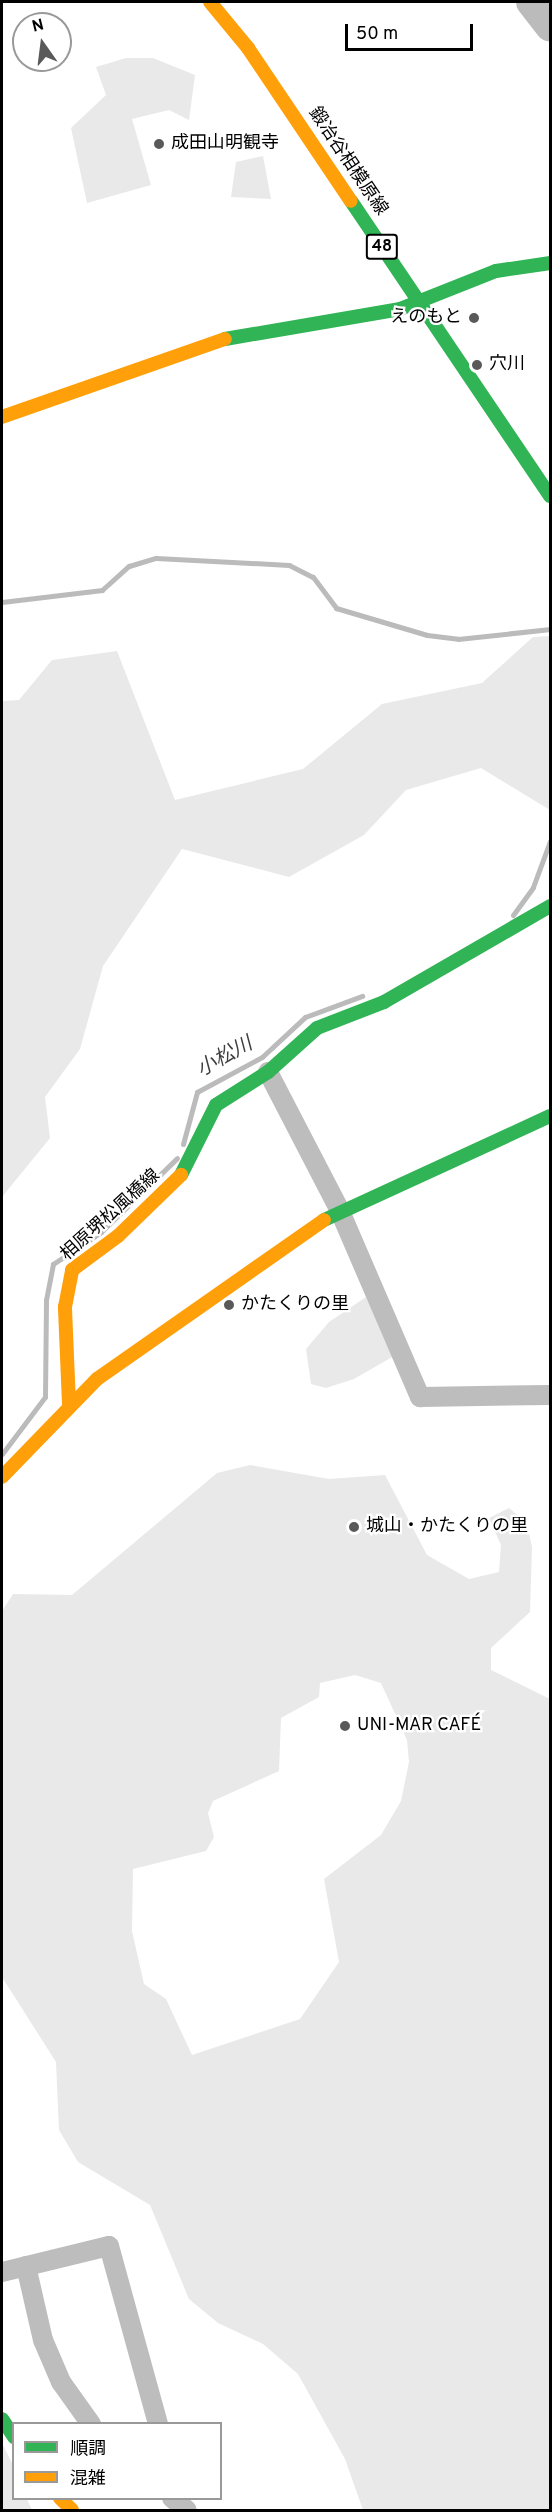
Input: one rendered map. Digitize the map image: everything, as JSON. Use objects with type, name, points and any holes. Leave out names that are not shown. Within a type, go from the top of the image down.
[{"type":"street","name":"鍛冶谷相模原線","points":[[210,2],[248,48],[420,304],[544,471],[550,496]]},
{"type":"street","points":[[2,417],[210,342],[420,304],[496,271],[550,263]]},
{"type":"street","name":"相原堺松風橋線","points":[[69,1404],[65,1306],[72,1270],[118,1236],[180,1177],[228,1094],[268,1072],[317,1028],[384,1002],[550,906]]},
{"type":"street","points":[[268,1072],[339,1209],[420,1396],[550,1395]]},
{"type":"street","points":[[2,1477],[69,1404],[339,1209],[550,1116]]},
{"type":"street","points":[[2,2272],[110,2246],[157,2422]]},
{"type":"street","points":[[26,2266],[43,2340],[61,2382],[90,2422]]},
{"type":"street","points":[[2,2419],[12,2434]]},
{"type":"street","points":[[61,2500],[72,2511]]},
{"type":"shaded area","points":[[126,58],[153,58],[195,75],[189,120],[169,110],[132,119],[151,185],[87,203],[71,128],[106,95],[96,67]]},
{"type":"shaded area","points":[[263,156],[271,199],[231,197],[236,162]]},
{"type":"shaded area","points":[[550,636],[550,810],[481,768],[406,790],[364,835],[289,877],[182,849],[103,966],[80,1049],[45,1097],[50,1138],[2,1197],[2,701],[19,700],[52,660],[117,651],[175,800],[303,769],[382,704],[482,683],[533,637]]},
{"type":"shaded area","points":[[366,1297],[394,1356],[354,1379],[326,1388],[311,1384],[306,1349],[329,1322]]},
{"type":"shaded area","points":[[250,1465],[329,1479],[385,1475],[427,1555],[469,1579],[499,1572],[501,1545],[489,1518],[509,1508],[527,1523],[532,1547],[530,1612],[491,1648],[491,1670],[550,1699],[550,2510],[363,2510],[345,2459],[298,2374],[263,2344],[218,2323],[189,2299],[150,2205],[78,2162],[59,2130],[56,2062],[2,1977],[2,1611],[13,1594],[72,1595],[217,1473]],"holes":[[[355,1675],[381,1683],[407,1740],[409,1762],[401,1801],[381,1835],[324,1879],[339,1962],[300,2019],[192,2055],[166,1999],[144,1984],[132,1931],[133,1869],[206,1851],[214,1837],[208,1813],[213,1801],[279,1771],[281,1718],[319,1697],[320,1683]]]},
{"type":"shaded area","points":[[2,2443],[12,2463],[12,2500],[27,2500],[32,2510],[2,2510]]},
{"type":"waterway","points":[[531,2],[550,26]]},
{"type":"waterway","points":[[2,602],[102,590],[129,566],[156,558],[289,565],[313,577],[336,608],[427,635],[458,639],[550,629]]},
{"type":"waterway","name":"小松川","points":[[513,915],[533,887],[550,841]]},
{"type":"waterway","name":"小松川","points":[[183,1144],[197,1092],[262,1057],[305,1017],[362,996]]},
{"type":"waterway","name":"小松川","points":[[2,1454],[45,1397],[46,1300],[53,1264],[101,1232],[177,1158]]},
{"type":"traffic: fast","points":[[351,201],[550,496]]},
{"type":"traffic: fast","points":[[225,339],[400,309],[496,271],[550,263]]},
{"type":"traffic: fast","points":[[181,1175],[216,1105],[268,1072],[317,1028],[384,1002],[550,906]]},
{"type":"traffic: fast","points":[[324,1220],[550,1116]]},
{"type":"traffic: fast","points":[[2,2419],[12,2434]]},
{"type":"traffic: slow","points":[[210,2],[248,48],[351,201]]},
{"type":"traffic: slow","points":[[2,417],[225,339]]},
{"type":"traffic: slow","points":[[69,1404],[65,1307],[72,1270],[118,1236],[181,1175]]},
{"type":"traffic: slow","points":[[2,1477],[97,1379],[324,1220]]},
{"type":"traffic: slow","points":[[62,2500],[72,2510]]},
{"type":"place","name":"成田山明観寺","points":[[159,144]]},
{"type":"place","name":"えのもと","points":[[474,318]]},
{"type":"place","name":"穴川","points":[[477,365]]},
{"type":"place","name":"かたくりの里","points":[[229,1305]]},
{"type":"place","name":"城山・かたくりの里","points":[[354,1527]]},
{"type":"place","name":"UNI-MAR CAFÉ","points":[[345,1726]]}]
